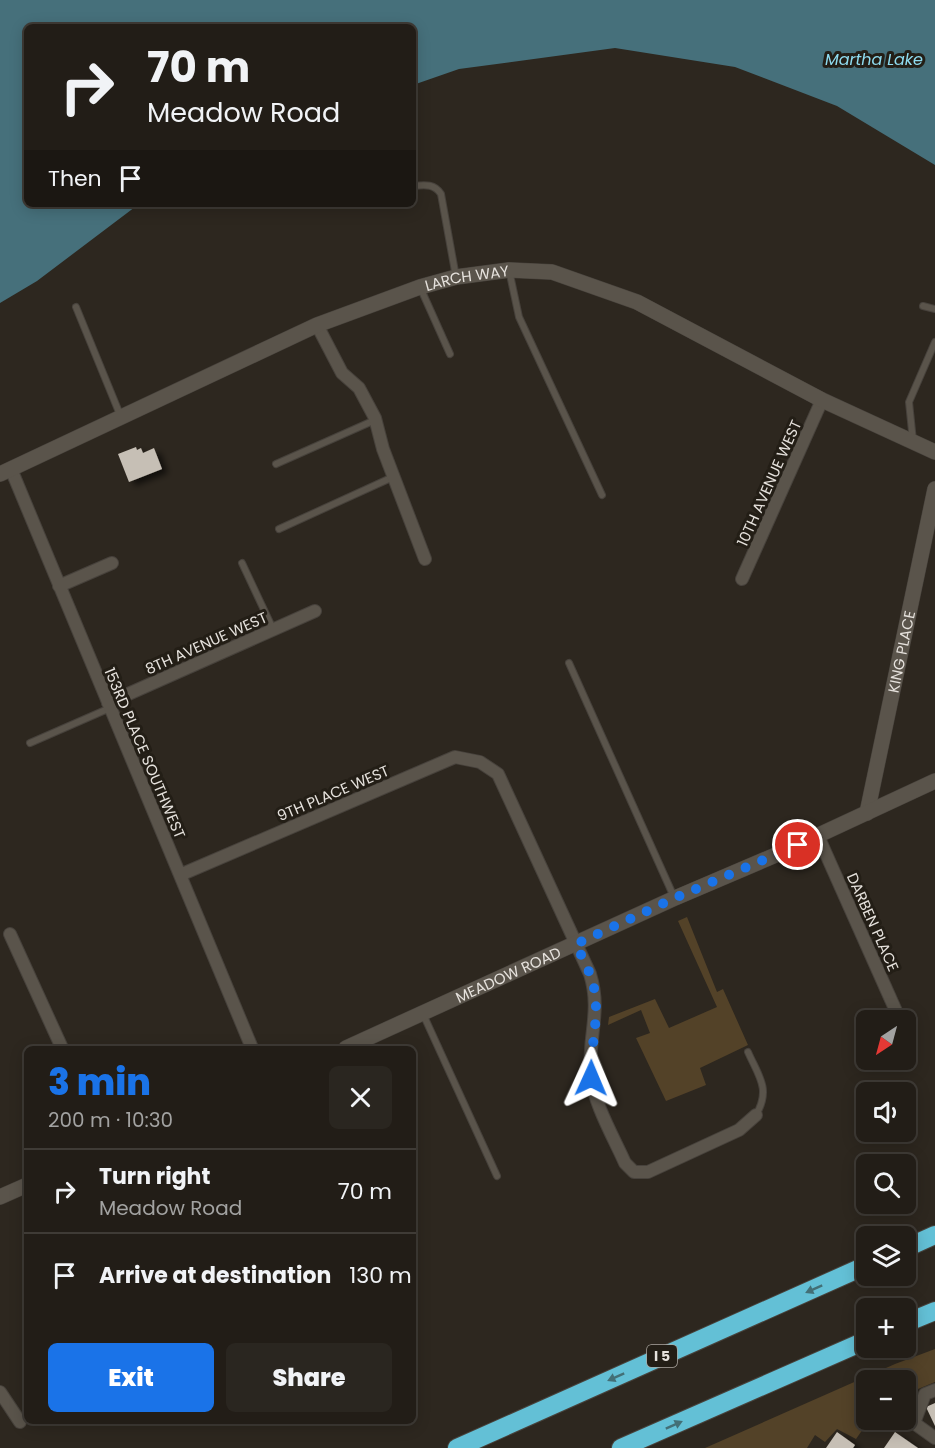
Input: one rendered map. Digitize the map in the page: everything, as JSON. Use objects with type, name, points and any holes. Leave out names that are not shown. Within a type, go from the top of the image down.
[{"type":"highway","points":[[916,1244],[935,1235]]},
{"type":"highway","name":"I 5","points":[[457,1448],[856,1270]]},
{"type":"highway","points":[[916,1319],[935,1311]]},
{"type":"highway","points":[[621,1448],[856,1345]]},
{"type":"street","name":"LARCH WAY","points":[[5,472],[317,325],[420,287],[456,277],[508,270],[552,272],[637,302],[822,400],[935,452]]},
{"type":"street","points":[[317,325],[342,373],[359,388],[376,420],[382,449],[425,559]]},
{"type":"street","name":"10TH AVENUE WEST","points":[[742,579],[822,400]]},
{"type":"street","name":"153RD PLACE SOUTHWEST","points":[[5,472],[59,586],[251,1046]]},
{"type":"street","name":"KING PLACE","points":[[867,813],[935,489]]},
{"type":"street","points":[[59,586],[112,563]]},
{"type":"street","name":"8TH AVENUE WEST","points":[[109,705],[315,611]]},
{"type":"street","name":"9TH PLACE WEST","points":[[180,875],[456,757],[480,762],[498,774],[576,944]]},
{"type":"street","name":"MEADOW ROAD","points":[[351,1046],[935,781]]},
{"type":"street","name":"DARBEN PLACE","points":[[818,836],[896,1010]]},
{"type":"street","points":[[10,934],[61,1046]]},
{"type":"street","points":[[576,944],[590,974],[596,1002],[590,1063],[594,1093],[625,1164],[634,1172],[648,1172],[739,1130],[756,1114]]},
{"type":"street","points":[[0,1197],[24,1186]]},
{"type":"street","points":[[935,1390],[925,1395],[914,1423],[935,1438]]},
{"type":"street","points":[[0,1392],[20,1422]]},
{"type":"lane","points":[[416,186],[430,185],[436,188],[441,195],[456,277]]},
{"type":"lane","points":[[508,270],[519,316],[602,495]]},
{"type":"lane","points":[[420,287],[450,354]]},
{"type":"lane","points":[[923,306],[935,309]]},
{"type":"lane","points":[[76,307],[122,417]]},
{"type":"lane","points":[[913,442],[909,402],[935,342]]},
{"type":"lane","points":[[276,464],[376,420]]},
{"type":"lane","points":[[279,529],[393,477]]},
{"type":"lane","points":[[242,562],[273,630]]},
{"type":"lane","points":[[569,663],[675,898]]},
{"type":"lane","points":[[30,743],[109,705]]},
{"type":"lane","points":[[423,1014],[497,1176]]},
{"type":"lane","points":[[748,1052],[764,1089],[764,1099],[756,1114]]},
{"type":"shaded area","points":[[687,917],[717,992],[723,989],[748,1045],[700,1068],[706,1085],[666,1101],[636,1038],[650,1033],[641,1010],[608,1025],[609,1017],[655,999],[669,1028],[717,1007],[678,921]]},
{"type":"shaded area","points":[[935,1349],[935,1382],[916,1390],[916,1370],[881,1370],[916,1358]]},
{"type":"shaded area","points":[[856,1381],[856,1430],[862,1430],[856,1439],[837,1429],[825,1442],[815,1435],[807,1448],[705,1448]]},
{"type":"water","name":"Martha Lake","points":[[0,0],[935,0],[935,165],[837,106],[735,67],[615,48],[459,69],[416,84],[416,24],[24,24],[24,207],[135,207],[37,281],[0,303]]},
{"type":"building","points":[[136,447],[137,450],[141,448],[143,453],[154,448],[162,469],[129,482],[118,454]]},
{"type":"building","points":[[935,1403],[935,1426],[926,1407]]},
{"type":"building","points":[[837,1432],[855,1445],[853,1448],[826,1448]]},
{"type":"building","points":[[895,1432],[918,1448],[884,1448]]},
{"type":"route","points":[[591,1078],[590,1063],[596,1002],[590,974],[576,944],[798,845]]}]
